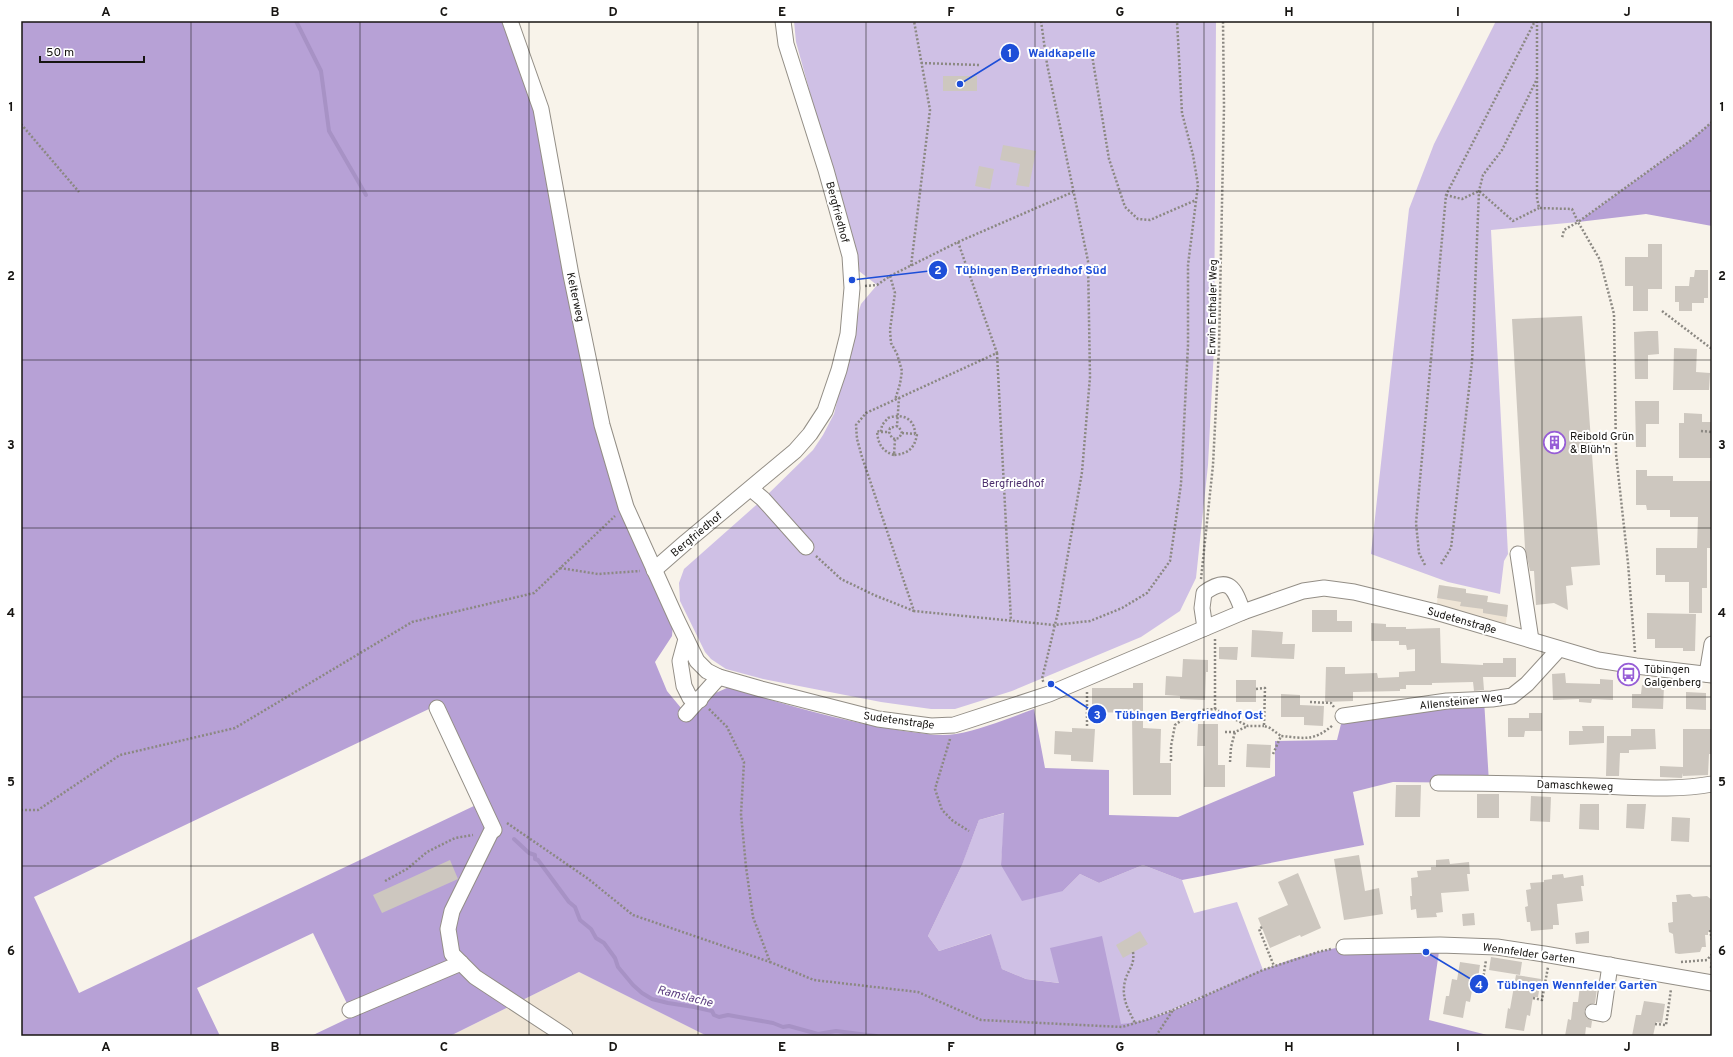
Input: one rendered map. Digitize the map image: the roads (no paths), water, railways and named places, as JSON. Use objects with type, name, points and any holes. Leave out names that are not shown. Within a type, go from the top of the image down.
[{"type":"street","name":"Kelterweg","points":[[510,21],[541,109],[571,274],[602,425],[626,506],[654,570]]},
{"type":"street","name":"Bergfriedhof","points":[[654,570],[795,451],[810,434],[825,411],[839,370],[848,334],[852,308],[850,256],[826,170],[786,44],[783,21]]},
{"type":"street","points":[[751,489],[763,499],[806,547]]},
{"type":"street","points":[[1518,554],[1531,640]]},
{"type":"street","name":"Sudetenstraße","points":[[654,570],[697,661],[707,671],[719,677],[761,689],[878,718],[931,726],[954,725],[1049,694],[1243,612],[1303,591],[1324,588],[1354,592],[1436,612],[1598,660],[1710,675]]},
{"type":"street","points":[[1210,625],[1202,608],[1204,593],[1210,588],[1220,585],[1228,586],[1235,591],[1243,612]]},
{"type":"street","points":[[686,639],[680,661],[684,686],[690,698],[700,700]]},
{"type":"street","points":[[1710,675],[1712,644]]},
{"type":"street","name":"Allensteiner Weg","points":[[1343,716],[1447,701],[1492,699],[1512,696],[1528,684],[1559,649]]},
{"type":"street","points":[[686,714],[719,677]]},
{"type":"street","points":[[437,708],[497,828],[452,911],[448,929],[452,954],[475,977],[564,1036]]},
{"type":"street","name":"Damaschkeweg","points":[[1438,783],[1512,783],[1648,787],[1695,787],[1712,784]]},
{"type":"street","name":"Wennfelder Garten","points":[[1344,947],[1440,945],[1497,947],[1712,983]]},
{"type":"street","points":[[350,1010],[461,963]]},
{"type":"street","points":[[1593,1012],[1603,1014],[1610,965]]},
{"type":"waterway","points":[[296,21],[321,71],[329,131],[366,195]]},
{"type":"waterway","name":"Ramslache","points":[[514,839],[529,853],[535,855],[535,859],[538,860],[569,902],[575,907],[580,920],[591,929],[596,938],[604,943],[615,958],[618,967],[633,985],[652,999],[712,1011],[714,1015],[719,1017],[728,1015],[773,1023],[783,1027],[789,1026],[818,1034],[836,1031],[876,1036]]},
{"type":"place","name":"Waldkapelle","points":[[960,84]]},
{"type":"place","name":"Tübingen Bergfriedhof Süd","points":[[852,280]]},
{"type":"place","name":"Reibold Grün & Blüh'n","points":[[1555,442]]},
{"type":"place","name":"Tübingen Galgenberg","points":[[1628,675]]},
{"type":"place","name":"Tübingen Bergfriedhof Ost","points":[[1051,684]]},
{"type":"place","name":"Tübingen Wennfelder Garten","points":[[1426,952]]}]
